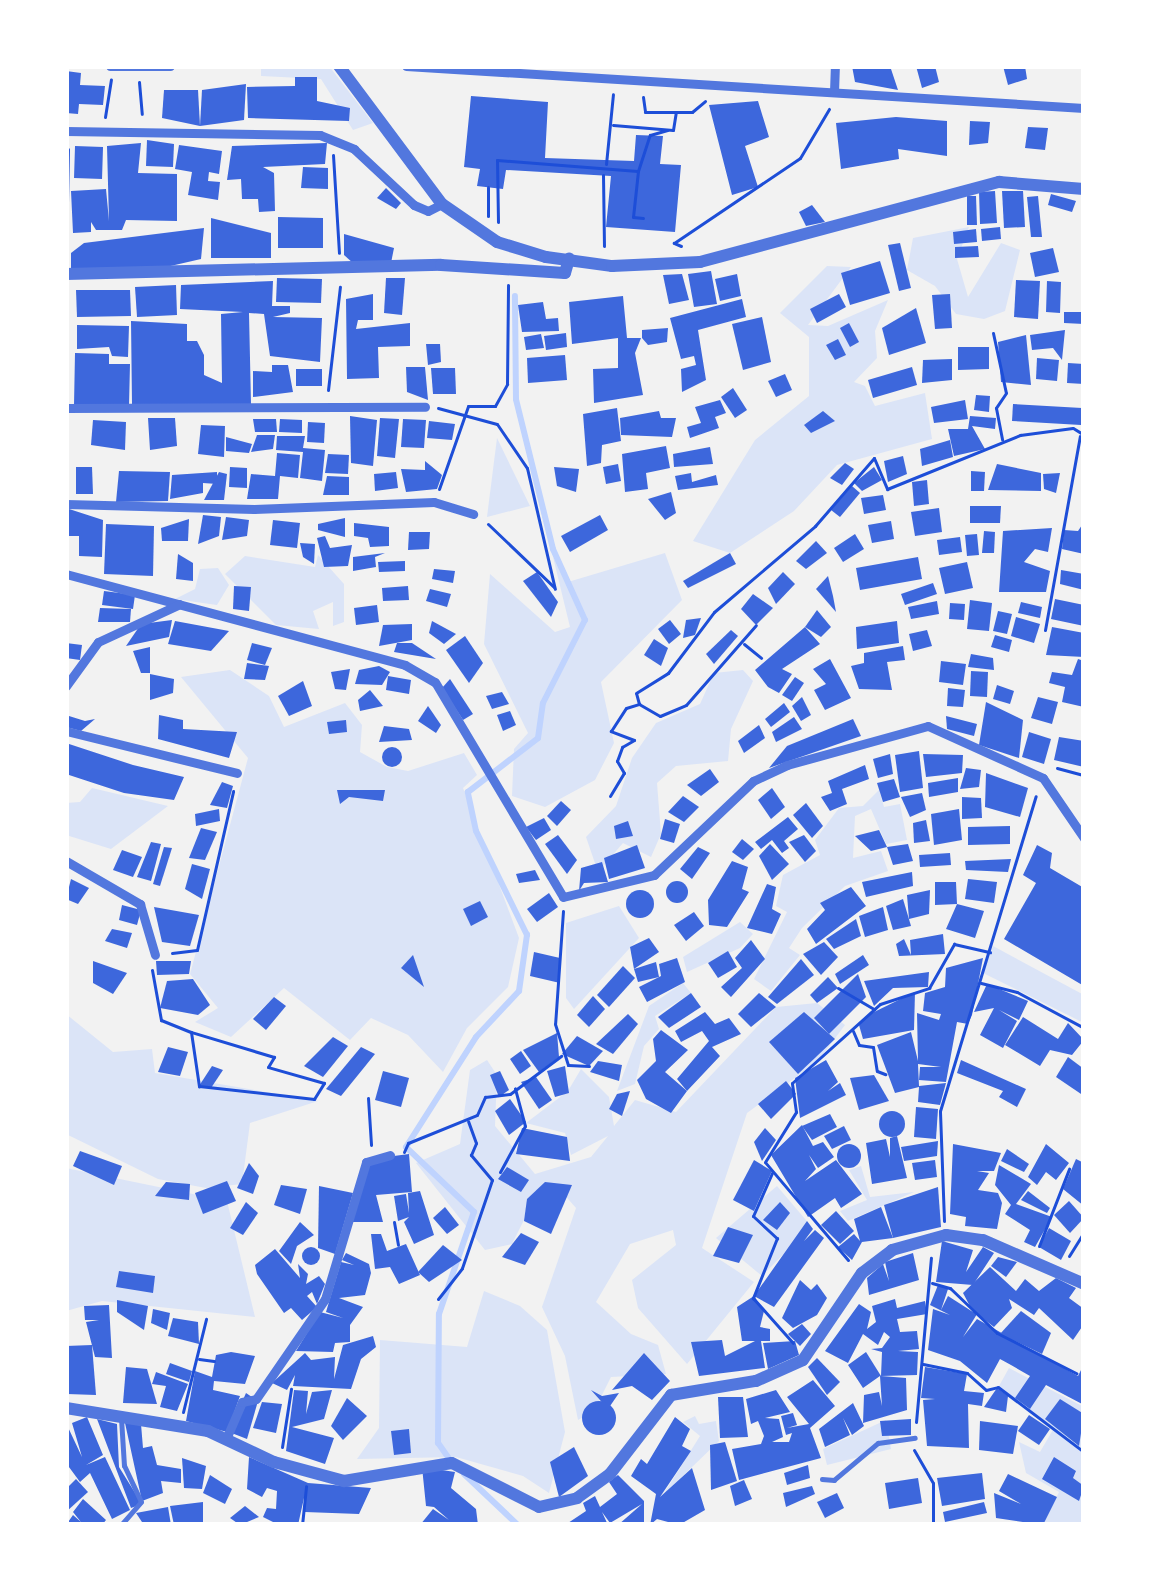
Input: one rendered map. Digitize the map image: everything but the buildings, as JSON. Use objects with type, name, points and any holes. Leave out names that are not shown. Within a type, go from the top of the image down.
[{"type":"street","points":[[111,66],[170,66]]},
{"type":"street","points":[[339,66],[442,204],[497,242],[569,259],[605,264],[700,262],[977,186],[1046,181],[1084,189]]},
{"type":"street","points":[[406,66],[572,81],[1084,108]]},
{"type":"street","points":[[572,81],[573,66]]},
{"type":"street","points":[[672,84],[674,66]]},
{"type":"street","points":[[834,92],[835,66]]},
{"type":"street","points":[[67,131],[147,129],[332,138],[414,205],[428,211],[442,204]]},
{"type":"street","points":[[66,275],[441,265],[502,273],[565,273],[569,259]]},
{"type":"street","points":[[66,408],[425,407]]},
{"type":"street","points":[[66,504],[151,509],[434,502],[473,514]]},
{"type":"street","points":[[66,574],[405,664],[435,682],[563,897],[655,875],[753,781],[844,745],[928,726],[1043,778],[1084,838]]},
{"type":"street","points":[[66,686],[98,642],[180,604]]},
{"type":"street","points":[[66,731],[237,773]]},
{"type":"street","points":[[66,861],[140,904],[155,955]]},
{"type":"street","points":[[226,1439],[242,1402],[256,1399],[325,1299],[369,1159],[387,1155]]},
{"type":"street","points":[[66,1408],[122,1412],[178,1425],[226,1439],[279,1464],[344,1480],[452,1463],[539,1507],[577,1498],[610,1474],[671,1395],[788,1371],[821,1341],[862,1273],[892,1250],[939,1237],[1032,1258],[1084,1284]]},
{"type":"lane","points":[[122,1412],[124,1466],[141,1502],[122,1525]]},
{"type":"lane","points":[[822,1479],[834,1480],[878,1443],[915,1438]]},
{"type":"path","points":[[103,130],[111,66]]},
{"type":"path","points":[[139,68],[147,129]]},
{"type":"path","points":[[606,164],[613,82]]},
{"type":"path","points":[[642,83],[645,112],[704,106],[705,85]]},
{"type":"path","points":[[700,262],[674,243],[800,158],[819,134],[834,92]]},
{"type":"path","points":[[667,112],[667,129]]},
{"type":"path","points":[[643,218],[633,217],[638,171],[650,135],[667,129],[676,112]]},
{"type":"path","points":[[611,124],[667,129]]},
{"type":"path","points":[[66,275],[67,131]]},
{"type":"path","points":[[488,187],[489,210],[498,211],[497,160],[638,171]]},
{"type":"path","points":[[603,176],[605,264]]},
{"type":"path","points":[[434,502],[466,412],[487,400],[495,406],[507,384],[512,296],[502,273]]},
{"type":"path","points":[[993,333],[1006,393],[996,408],[1002,441]]},
{"type":"path","points":[[425,407],[466,412],[497,424],[526,468],[555,589],[512,540],[473,514]]},
{"type":"path","points":[[756,625],[686,705],[660,716],[639,704],[636,692],[668,674],[714,612],[815,526],[874,458],[887,489],[1002,441],[1073,428],[1082,435],[1045,630]]},
{"type":"path","points":[[743,643],[761,658]]},
{"type":"path","points":[[610,796],[624,773],[616,761],[622,747],[634,740],[611,731],[626,708],[639,704]]},
{"type":"path","points":[[190,1032],[199,1086],[314,1099],[324,1083],[161,1019],[155,955],[196,950],[237,773]]},
{"type":"path","points":[[933,1525],[933,1483],[914,1458],[929,1282],[939,1237],[940,1112],[1043,778]]},
{"type":"path","points":[[563,897],[555,1024],[561,1056],[568,1065],[589,1066]]},
{"type":"path","points":[[862,1273],[811,1225],[772,1171],[767,1156],[796,1112],[792,1083],[875,1010],[929,988],[954,944],[990,952]]},
{"type":"path","points":[[980,983],[1017,992],[1084,1028]]},
{"type":"path","points":[[838,988],[875,1010]]},
{"type":"path","points":[[853,1029],[859,1045],[873,1046],[874,1066],[885,1074]]},
{"type":"path","points":[[387,1155],[403,1154],[408,1143],[467,1119],[485,1096],[510,1094],[514,1086],[561,1056]]},
{"type":"path","points":[[500,1172],[525,1126],[514,1086]]},
{"type":"path","points":[[368,1098],[369,1159]]},
{"type":"path","points":[[438,1299],[463,1268],[466,1239],[478,1229],[492,1180],[471,1155],[476,1143],[467,1119]]},
{"type":"path","points":[[1032,1258],[1069,1169]]},
{"type":"path","points":[[772,1171],[753,1216],[777,1238],[753,1298],[796,1347],[821,1341]]},
{"type":"path","points":[[394,1222],[398,1245]]},
{"type":"path","points":[[1060,1272],[1084,1232]]},
{"type":"path","points":[[929,1282],[950,1288],[997,1333],[1076,1373]]},
{"type":"path","points":[[178,1425],[206,1319]]},
{"type":"path","points":[[199,1359],[214,1361]]},
{"type":"path","points":[[921,1364],[967,1372],[986,1390],[998,1387],[1084,1452]]},
{"type":"path","points":[[279,1464],[291,1389]]},
{"type":"path","points":[[302,1525],[309,1472]]},
{"type":"shaded area","points":[[261,66],[329,66],[373,123],[353,130],[321,79],[261,76]]},
{"type":"shaded area","points":[[969,227],[957,259],[968,297],[1001,243],[1020,250],[1005,311],[984,319],[956,314],[935,286],[907,270],[913,238]]},
{"type":"shaded area","points":[[827,266],[851,267],[808,325],[828,326],[888,300],[875,331],[877,358],[854,382],[865,386],[875,406],[925,393],[932,439],[837,465],[794,511],[730,553],[693,541],[755,440],[809,396],[809,337],[780,313]]},
{"type":"shaded area","points":[[497,438],[530,506],[487,517]]},
{"type":"shaded area","points":[[665,553],[682,600],[601,682],[614,743],[595,780],[545,807],[512,796],[514,749],[528,733],[484,644],[490,574],[555,632],[570,627],[553,557],[568,582]]},
{"type":"shaded area","points":[[318,555],[344,584],[344,622],[333,626],[333,602],[313,611],[319,629],[276,625],[225,574],[245,556],[315,567]]},
{"type":"shaded area","points":[[218,568],[229,585],[217,605],[175,599],[195,589],[200,569]]},
{"type":"shaded area","points":[[230,670],[269,696],[284,727],[345,703],[362,725],[360,752],[387,767],[408,771],[464,753],[477,775],[463,788],[519,938],[508,987],[467,1028],[443,1072],[408,1035],[371,1018],[350,1040],[284,988],[231,1037],[195,1022],[218,1008],[190,974],[248,758],[181,677]]},
{"type":"shaded area","points":[[743,670],[753,681],[731,729],[728,761],[676,766],[657,783],[661,834],[651,857],[623,843],[598,872],[586,837],[616,806],[632,758],[656,723],[700,704],[714,673]]},
{"type":"shaded area","points":[[92,788],[168,806],[111,849],[66,835],[66,803],[80,802]]},
{"type":"shaded area","points":[[879,790],[884,807],[900,804],[907,840],[886,844],[871,809],[855,816],[853,858],[881,851],[888,871],[845,886],[802,928],[789,948],[800,955],[771,991],[754,979],[787,912],[776,906],[783,875],[820,855],[815,840],[839,808],[863,806]]},
{"type":"shaded area","points":[[619,906],[639,938],[574,1009],[566,998],[566,923]]},
{"type":"shaded area","points":[[740,922],[753,934],[740,948],[687,972],[683,957]]},
{"type":"shaded area","points":[[993,946],[1084,995],[1084,1023],[983,973]]},
{"type":"shaded area","points":[[683,983],[691,993],[655,1016],[659,1029],[644,1046],[635,1084],[617,1091],[649,1006]]},
{"type":"shaded area","points":[[817,1003],[845,1025],[818,1061],[747,1113],[702,1248],[754,1282],[687,1364],[638,1308],[632,1280],[676,1245],[673,1230],[630,1244],[596,1302],[631,1334],[658,1345],[666,1374],[611,1377],[594,1411],[578,1420],[565,1356],[542,1307],[576,1208],[562,1192],[531,1206],[512,1244],[485,1250],[416,1163],[460,1144],[470,1070],[487,1060],[497,1075],[495,1126],[535,1174],[591,1157],[608,1136],[571,1155],[565,1133],[526,1123],[568,1091],[581,1069],[609,1097],[614,1126],[635,1100],[676,1112],[776,1007]]},
{"type":"shaded area","points":[[66,1014],[113,1052],[152,1049],[155,1073],[318,1101],[250,1123],[242,1184],[206,1188],[158,1179],[66,1134]]},
{"type":"shaded area","points":[[861,1166],[870,1197],[914,1192],[848,1221],[840,1211],[867,1200],[849,1170]]},
{"type":"shaded area","points":[[66,1168],[227,1201],[255,1317],[102,1301],[66,1311]]},
{"type":"shaded area","points":[[777,1186],[811,1226],[762,1276],[716,1238]]},
{"type":"shaded area","points":[[484,1291],[520,1306],[547,1330],[565,1432],[549,1493],[523,1476],[456,1457],[357,1459],[379,1428],[380,1340],[467,1347]]},
{"type":"shaded area","points":[[1009,1368],[1084,1407],[1084,1525],[1043,1525],[1059,1492],[1026,1473],[1019,1442],[1040,1452],[1054,1428],[999,1386]]},
{"type":"shaded area","points":[[695,1416],[699,1424],[716,1421],[719,1441],[663,1495],[700,1436],[683,1422]]},
{"type":"shaded area","points":[[886,1420],[891,1449],[827,1465],[823,1449]]},
{"type":"waterway","points":[[450,1460],[438,1443],[439,1314],[474,1212],[406,1147],[476,1037],[519,991],[527,935],[476,831],[468,792],[538,738],[543,703],[585,620],[553,549],[516,399],[515,296]]},
{"type":"waterway","points":[[464,1474],[518,1525]]}]
